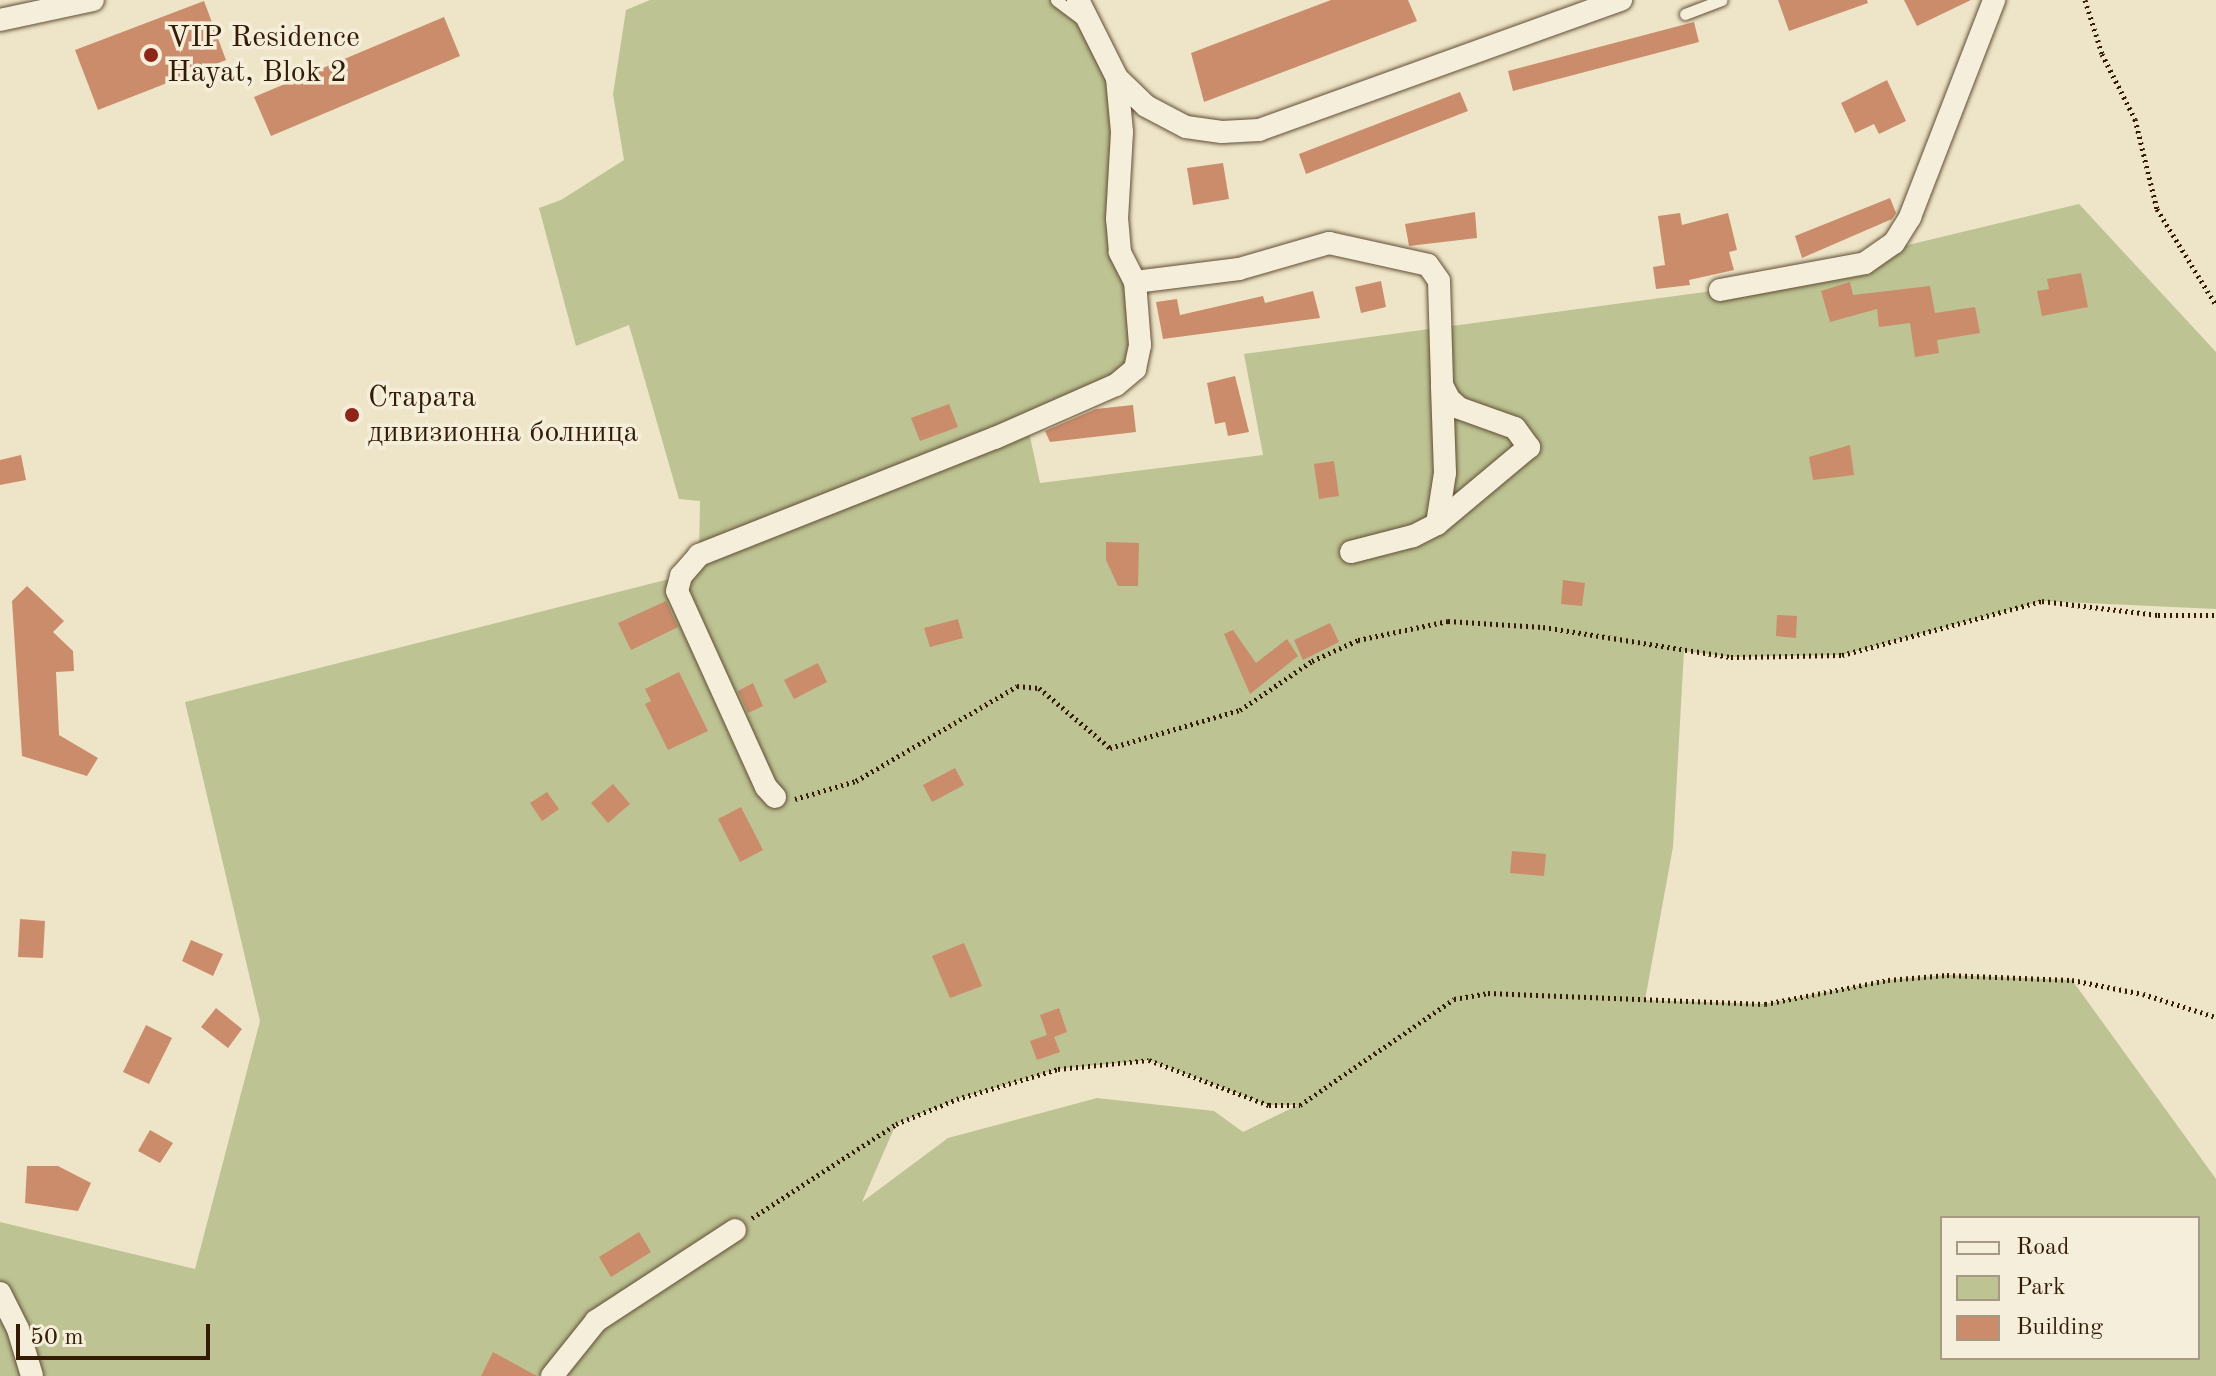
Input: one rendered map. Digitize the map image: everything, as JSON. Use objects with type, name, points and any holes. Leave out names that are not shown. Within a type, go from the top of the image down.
[{"type":"street","points":[[0,20],[93,0]]},
{"type":"street","points":[[1082,11],[1117,78],[1146,106],[1186,127],[1259,130],[1621,0]]},
{"type":"street","points":[[1720,290],[1865,263],[1894,243],[1910,217],[1994,0]]},
{"type":"street","points":[[775,797],[766,787],[677,591],[681,576],[699,555],[827,508],[1116,385],[1135,369],[1140,345],[1135,282],[1120,252],[1117,219],[1122,132],[1117,78]]},
{"type":"street","points":[[1135,282],[1239,269],[1329,243],[1428,265],[1439,281],[1445,473],[1437,524]]},
{"type":"street","points":[[1351,552],[1437,524],[1529,447],[1515,428],[1459,408],[1442,385]]},
{"type":"street","points":[[552,1376],[596,1321],[735,1230]]},
{"type":"street","points":[[0,1293],[18,1329],[32,1376]]},
{"type":"lane","points":[[1056,0],[1082,11]]},
{"type":"lane","points":[[1685,14],[1721,0]]},
{"type":"path","points":[[2085,0],[2102,54],[2135,119],[2157,209],[2216,305]]},
{"type":"path","points":[[775,797],[801,800],[856,781],[1017,686],[1039,688],[1110,748],[1240,710],[1301,668],[1358,640],[1448,621],[1543,627],[1731,657],[1842,655],[2042,601],[2158,615],[2216,615]]},
{"type":"path","points":[[735,1230],[896,1124],[957,1099],[1058,1069],[1149,1060],[1269,1105],[1300,1105],[1454,999],[1488,993],[1765,1004],[1888,980],[1947,975],[2072,980],[2143,994],[2216,1017]]},
{"type":"green space","points":[[650,0],[1078,0],[1117,78],[1135,369],[1027,423],[1040,483],[1263,455],[1244,354],[1720,290],[2079,204],[2216,352],[2216,609],[2042,601],[1842,655],[1731,657],[1684,651],[1673,847],[1645,1000],[1765,1004],[1888,980],[1947,975],[2072,980],[2216,1179],[2216,1376],[0,1376],[0,1222],[195,1269],[260,1021],[185,702],[681,576],[699,555],[700,501],[679,499],[629,325],[576,346],[539,208],[561,200],[624,160],[613,94],[626,10]],"holes":[[[1149,1060],[1269,1105],[1298,1105],[1243,1132],[1214,1111],[1097,1098],[948,1138],[862,1202],[896,1124],[957,1099],[1058,1069]]]},
{"type":"building","points":[[1331,0],[1408,0],[1417,21],[1204,102],[1191,53]]},
{"type":"building","points":[[1778,0],[1867,0],[1868,3],[1789,31]]},
{"type":"building","points":[[1904,0],[1971,0],[1917,26]]},
{"type":"building","name":"VIP Residence Hayat, Blok 2","points":[[204,1],[226,60],[98,110],[75,50]]},
{"type":"building","points":[[444,17],[460,56],[271,136],[254,97]]},
{"type":"building","points":[[1694,22],[1699,42],[1513,91],[1508,71]]},
{"type":"building","points":[[1887,80],[1906,121],[1879,134],[1874,124],[1855,133],[1841,103]]},
{"type":"building","points":[[1460,92],[1468,111],[1306,174],[1299,154]]},
{"type":"building","points":[[1223,163],[1229,199],[1193,205],[1187,168]]},
{"type":"building","points":[[1890,198],[1896,213],[1892,219],[1802,258],[1795,236]]},
{"type":"building","points":[[1475,212],[1477,238],[1409,246],[1405,224]]},
{"type":"building","points":[[1680,213],[1682,225],[1728,213],[1737,250],[1729,252],[1734,270],[1689,280],[1690,285],[1656,289],[1653,267],[1665,265],[1658,216]]},
{"type":"building","points":[[2081,273],[2088,307],[2042,316],[2037,291],[2049,289],[2047,279]]},
{"type":"building","points":[[1381,281],[1386,307],[1361,313],[1355,287]]},
{"type":"building","points":[[1850,282],[1853,295],[1930,286],[1935,313],[1975,307],[1980,333],[1937,340],[1939,353],[1915,357],[1910,323],[1879,327],[1877,309],[1830,322],[1821,291]]},
{"type":"building","points":[[1313,291],[1320,318],[1163,339],[1156,302],[1177,299],[1180,315],[1263,296],[1265,303]]},
{"type":"building","points":[[1235,376],[1249,432],[1228,436],[1225,422],[1215,424],[1207,383]]},
{"type":"building","points":[[949,404],[958,427],[920,441],[911,418]]},
{"type":"building","points":[[1133,405],[1136,432],[1050,442],[1045,431],[1096,409]]},
{"type":"building","points":[[1850,445],[1854,475],[1813,480],[1809,457]]},
{"type":"building","points":[[21,455],[26,480],[0,485],[0,460]]},
{"type":"building","points":[[1334,461],[1339,496],[1319,499],[1314,464]]},
{"type":"building","points":[[1106,542],[1139,543],[1138,586],[1118,586],[1106,560]]},
{"type":"building","points":[[1563,580],[1585,583],[1582,606],[1561,604]]},
{"type":"building","points":[[27,586],[64,621],[53,632],[73,651],[74,671],[56,672],[59,735],[98,758],[87,776],[22,756],[12,601]]},
{"type":"building","points":[[666,601],[678,627],[631,650],[618,623]]},
{"type":"building","points":[[1777,615],[1797,616],[1796,638],[1776,636]]},
{"type":"building","points":[[958,619],[963,638],[930,647],[924,628]]},
{"type":"building","points":[[1330,623],[1339,642],[1303,660],[1294,640]]},
{"type":"building","points":[[1233,630],[1256,663],[1287,639],[1298,656],[1250,694],[1224,634]]},
{"type":"building","points":[[818,663],[827,682],[794,699],[784,680]]},
{"type":"building","points":[[679,672],[708,731],[668,750],[645,704],[651,701],[645,689]]},
{"type":"building","points":[[753,683],[763,706],[748,713],[738,691]]},
{"type":"building","points":[[955,768],[964,785],[932,802],[923,785]]},
{"type":"building","points":[[613,784],[630,804],[608,823],[591,803]]},
{"type":"building","points":[[547,792],[559,809],[542,821],[530,803]]},
{"type":"building","points":[[741,807],[763,850],[740,862],[718,819]]},
{"type":"building","points":[[1512,851],[1546,854],[1544,876],[1510,873]]},
{"type":"building","points":[[20,919],[45,921],[43,958],[18,957]]},
{"type":"building","points":[[191,940],[223,954],[213,976],[182,961]]},
{"type":"building","points":[[964,943],[982,986],[950,998],[932,956]]},
{"type":"building","points":[[216,1008],[242,1029],[228,1048],[201,1027]]},
{"type":"building","points":[[1059,1008],[1067,1032],[1054,1037],[1060,1052],[1037,1060],[1030,1041],[1047,1035],[1040,1015]]},
{"type":"building","points":[[146,1025],[172,1038],[149,1084],[123,1072]]},
{"type":"building","points":[[150,1130],[173,1143],[160,1163],[138,1151]]},
{"type":"building","points":[[27,1166],[58,1166],[91,1183],[78,1211],[25,1203]]},
{"type":"building","points":[[639,1232],[651,1252],[611,1277],[599,1257]]},
{"type":"building","points":[[493,1352],[537,1376],[481,1376]]},
{"type":"place","name":"VIP Residence Hayat, Blok 2","points":[[151,55]]},
{"type":"place","name":"Старата дивизионна болница","points":[[352,415]]}]
